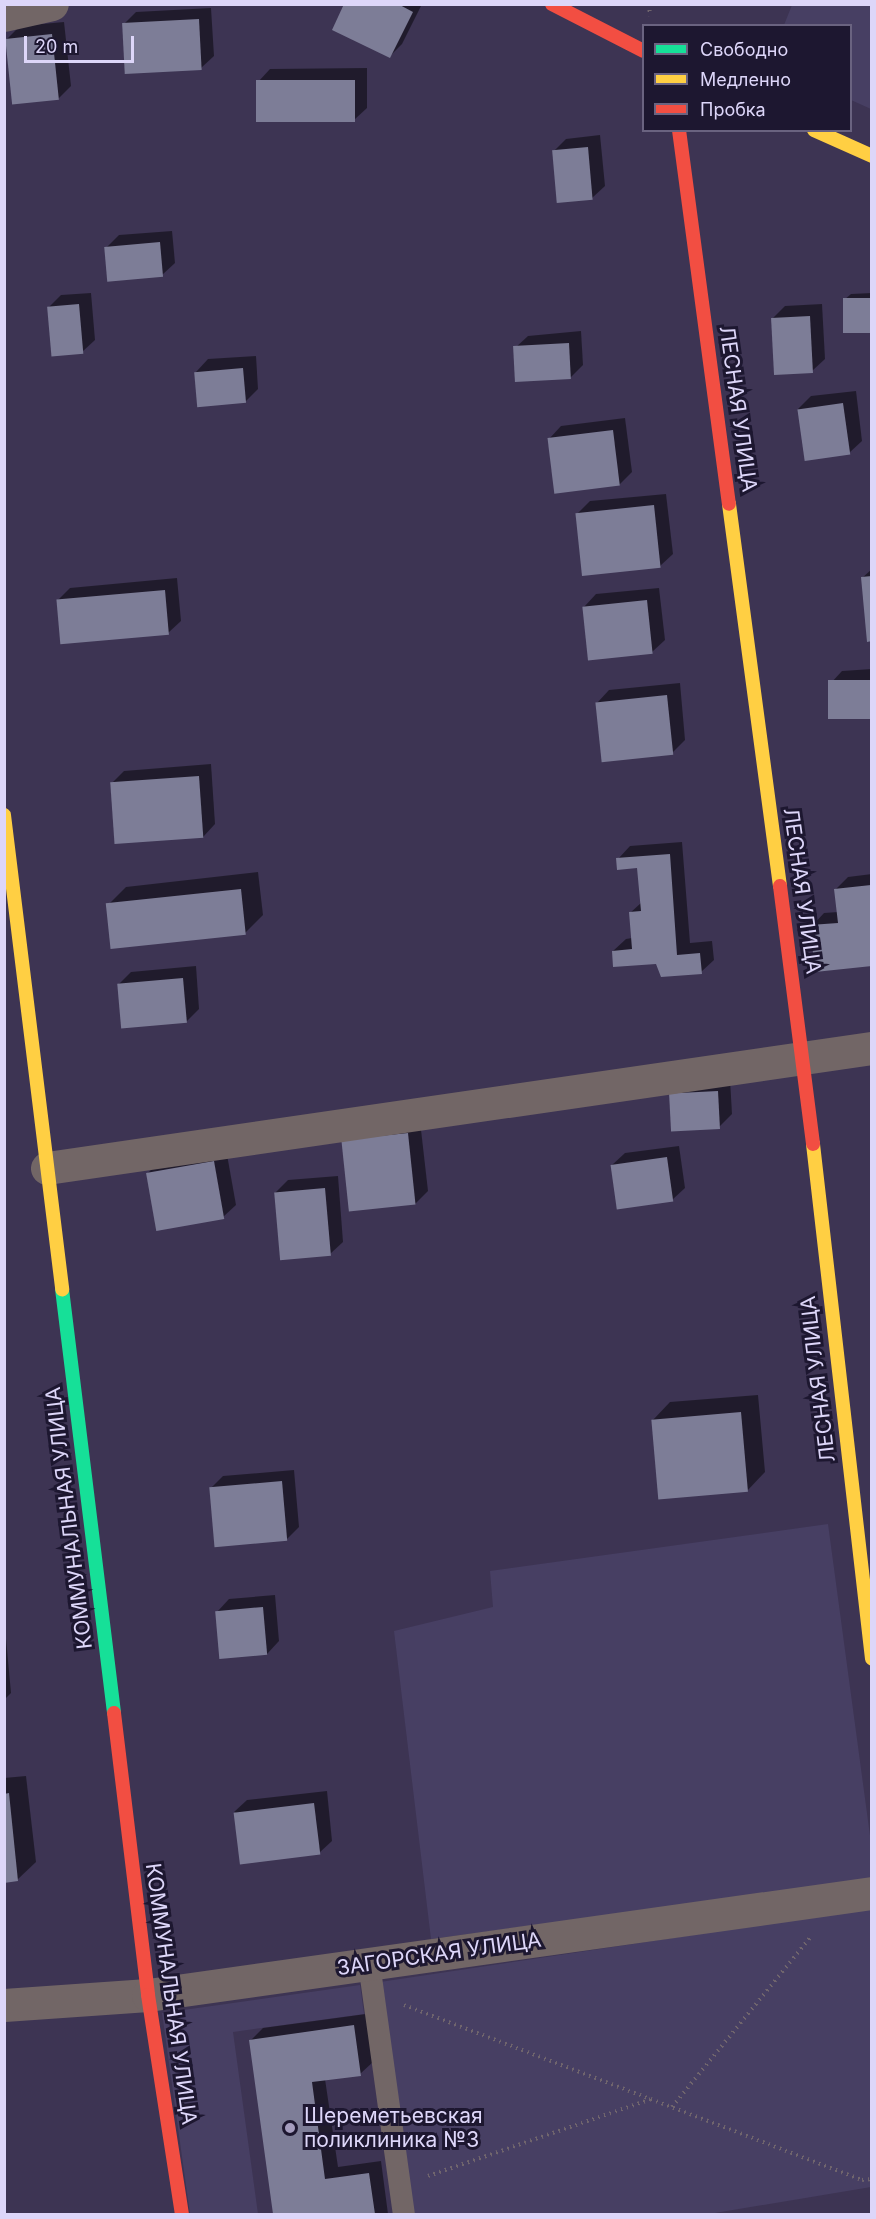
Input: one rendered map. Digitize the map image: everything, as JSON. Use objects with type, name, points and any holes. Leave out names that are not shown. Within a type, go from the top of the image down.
[{"type":"street","points":[[4,15],[52,4]]},
{"type":"street","points":[[552,4],[642,50]]},
{"type":"street","name":"ЛЕСНАЯ УЛИЦА","points":[[680,132],[803,1059],[872,1659]]},
{"type":"street","points":[[818,132],[872,156]]},
{"type":"street","name":"КОММУНАЛЬНАЯ УЛИЦА","points":[[4,815],[148,1995],[182,2214]]},
{"type":"street","points":[[47,1168],[872,1048]]},
{"type":"street","name":"ЗАГОРСКАЯ УЛИЦА","points":[[4,2005],[371,1978],[857,1895]]},
{"type":"lane","points":[[371,1978],[404,2214]]},
{"type":"path","points":[[672,2107],[857,1895]]},
{"type":"path","points":[[371,1978],[651,2099],[862,2180],[872,2179]]},
{"type":"path","points":[[399,2187],[651,2099]]},
{"type":"shaded area","points":[[792,5],[871,5],[871,109],[852,100],[852,24],[784,24]]},
{"type":"shaded area","points":[[828,1524],[871,1843],[871,1880],[431,1939],[394,1631],[493,1607],[490,1571]]},
{"type":"shaded area","points":[[871,1908],[871,2187],[709,2214],[412,2214],[380,1982]]},
{"type":"shaded area","points":[[360,1985],[364,2014],[233,2032],[258,2214],[190,2214],[162,2013]]},
{"type":"building","points":[[344,4],[398,4],[413,12],[390,58],[332,30]]},
{"type":"building","points":[[199,19],[202,70],[125,74],[122,23]]},
{"type":"building","points":[[52,34],[59,100],[12,105],[5,39]]},
{"type":"building","points":[[256,80],[355,80],[355,122],[256,122]]},
{"type":"building","points":[[588,147],[593,200],[557,203],[552,150]]},
{"type":"building","points":[[160,242],[163,277],[107,282],[104,247]]},
{"type":"building","points":[[843,298],[872,298],[872,333],[843,333]]},
{"type":"building","points":[[79,304],[83,354],[51,357],[47,307]]},
{"type":"building","points":[[810,316],[813,373],[774,375],[771,318]]},
{"type":"building","points":[[569,343],[571,379],[515,382],[513,346]]},
{"type":"building","points":[[243,368],[246,403],[197,407],[194,372]]},
{"type":"building","points":[[843,403],[850,454],[805,461],[797,409]]},
{"type":"building","points":[[613,430],[620,486],[554,494],[547,438]]},
{"type":"building","points":[[654,505],[661,568],[582,576],[575,513]]},
{"type":"building","points":[[872,576],[872,641],[867,642],[861,577]]},
{"type":"building","points":[[165,590],[169,635],[60,644],[56,599]]},
{"type":"building","points":[[647,600],[653,654],[588,660],[582,607]]},
{"type":"building","points":[[828,680],[872,680],[872,719],[828,719]]},
{"type":"building","points":[[667,695],[673,755],[602,762],[595,703]]},
{"type":"building","points":[[199,776],[203,838],[115,844],[110,782]]},
{"type":"building","points":[[670,854],[677,955],[700,953],[702,974],[661,977],[656,964],[613,967],[612,951],[632,949],[629,912],[641,911],[637,868],[617,870],[616,858]]},
{"type":"building","points":[[871,885],[872,966],[815,972],[810,925],[838,923],[834,889]]},
{"type":"building","points":[[241,889],[246,935],[111,949],[106,903]]},
{"type":"building","points":[[183,978],[187,1023],[121,1029],[117,984]]},
{"type":"building","points":[[718,1091],[720,1129],[671,1132],[669,1094]]},
{"type":"building","points":[[408,1133],[416,1205],[349,1212],[341,1140]]},
{"type":"building","points":[[667,1157],[673,1202],[617,1209],[611,1165]]},
{"type":"building","points":[[214,1161],[224,1219],[156,1231],[146,1173]]},
{"type":"building","points":[[325,1188],[331,1256],[280,1260],[274,1192]]},
{"type":"building","points":[[741,1412],[748,1492],[658,1500],[651,1420]]},
{"type":"building","points":[[282,1481],[287,1541],[215,1547],[209,1487]]},
{"type":"building","points":[[263,1607],[267,1655],[219,1659],[215,1611]]},
{"type":"building","points":[[9,1793],[18,1881],[4,1883],[4,1794]]},
{"type":"building","points":[[314,1803],[320,1855],[240,1864],[234,1813]]},
{"type":"building","name":"Шереметьевская поликлиника №3","points":[[354,2025],[361,2076],[312,2082],[325,2179],[369,2173],[375,2214],[273,2214],[249,2040]]},
{"type":"traffic: fast","points":[[62,1289],[114,1713]]},
{"type":"traffic: slow","points":[[818,132],[872,156]]},
{"type":"traffic: slow","points":[[729,504],[780,886]]},
{"type":"traffic: slow","points":[[4,815],[62,1289]]},
{"type":"traffic: slow","points":[[813,1144],[872,1659]]},
{"type":"traffic: jam","points":[[552,4],[642,50]]},
{"type":"traffic: jam","points":[[679,132],[729,504]]},
{"type":"traffic: jam","points":[[780,886],[813,1144]]},
{"type":"traffic: jam","points":[[114,1713],[148,1995],[182,2214]]},
{"type":"place","name":"Шереметьевская поликлиника №3","points":[[290,2128]]}]
